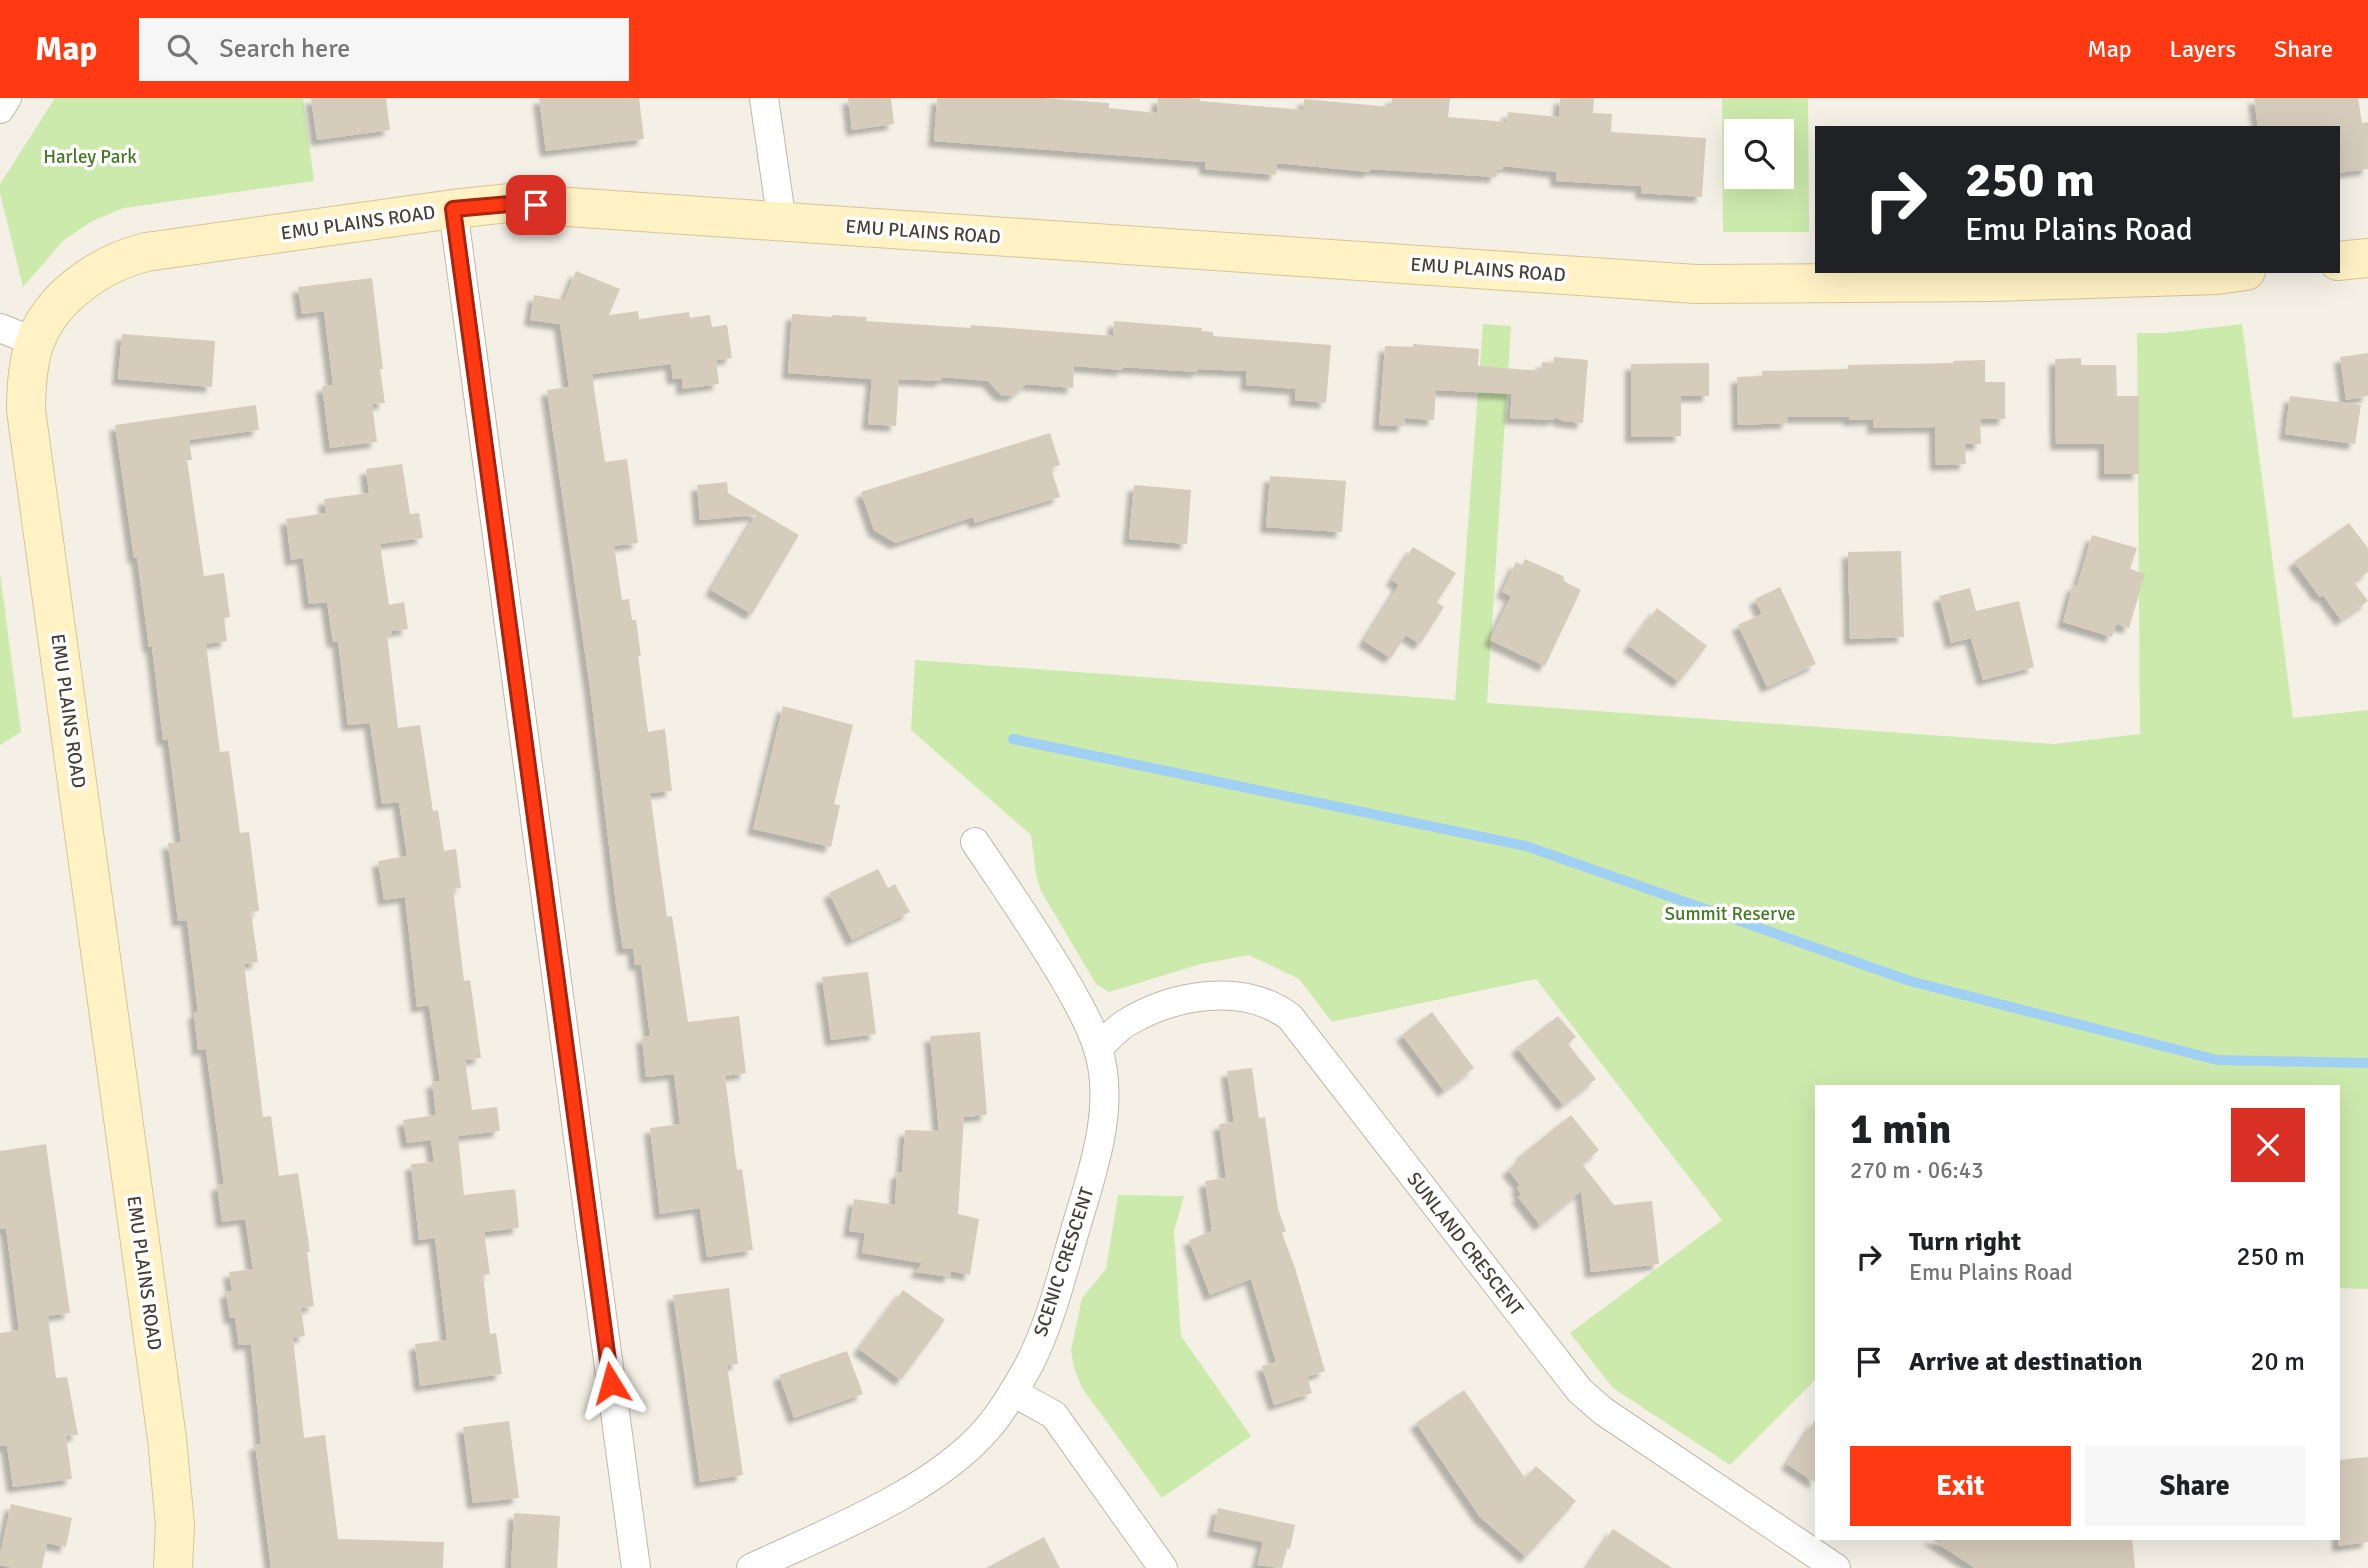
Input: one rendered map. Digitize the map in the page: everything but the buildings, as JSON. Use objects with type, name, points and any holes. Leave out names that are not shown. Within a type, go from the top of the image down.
[{"type":"street","points":[[0,109],[7,98]]},
{"type":"street","points":[[764,98],[782,223]]},
{"type":"street","name":"EMU PLAINS ROAD","points":[[173,1568],[175,1525],[167,1439],[26,410],[29,369],[35,342],[45,324],[71,291],[90,275],[128,257],[183,246],[453,209],[510,204],[1696,284],[1991,282],[2232,273]]},
{"type":"street","points":[[453,209],[636,1568]]},
{"type":"street","points":[[2340,261],[2368,258]]},
{"type":"street","points":[[0,328],[35,342]]},
{"type":"street","name":"SCENIC CRESCENT","points":[[751,1568],[854,1520],[932,1478],[988,1429],[1030,1362],[1045,1328],[1095,1167],[1104,1097],[1098,1048],[1083,1013],[1050,954],[975,842]]},
{"type":"street","name":"SUNLAND CRESCENT","points":[[1098,1048],[1124,1024],[1190,998],[1240,996],[1275,1006],[1290,1017],[1580,1391],[1602,1411],[1836,1568]]},
{"type":"street","points":[[1013,1392],[1054,1415],[1163,1568]]},
{"type":"green space","name":"Harley Park","points":[[55,98],[303,98],[314,181],[124,208],[92,221],[64,240],[23,287],[0,184]]},
{"type":"green space","points":[[1722,98],[1808,98],[1809,232],[1723,232]]},
{"type":"green space","name":"Summit Reserve","points":[[1483,324],[1511,326],[1487,703],[2054,744],[2140,734],[2137,333],[2166,333],[2242,324],[2293,718],[2368,710],[2368,1289],[2340,1288],[2340,1085],[1815,1085],[1815,1380],[1730,1465],[1613,1388],[1570,1333],[1722,1220],[1536,979],[1332,1022],[1299,979],[1249,955],[1201,964],[1109,992],[1096,984],[1041,891],[1031,835],[911,730],[915,660],[1455,700]]},
{"type":"green space","points":[[0,573],[21,732],[0,745]]},
{"type":"green space","points":[[1118,1195],[1184,1196],[1174,1231],[1181,1336],[1251,1436],[1162,1498],[1082,1388],[1074,1368],[1071,1350],[1082,1298],[1106,1269]]},
{"type":"waterway","points":[[1013,739],[1526,846],[1910,981],[2217,1060],[2368,1063]]},
{"type":"route","points":[[536,205],[510,204],[453,209],[611,1383]]}]
